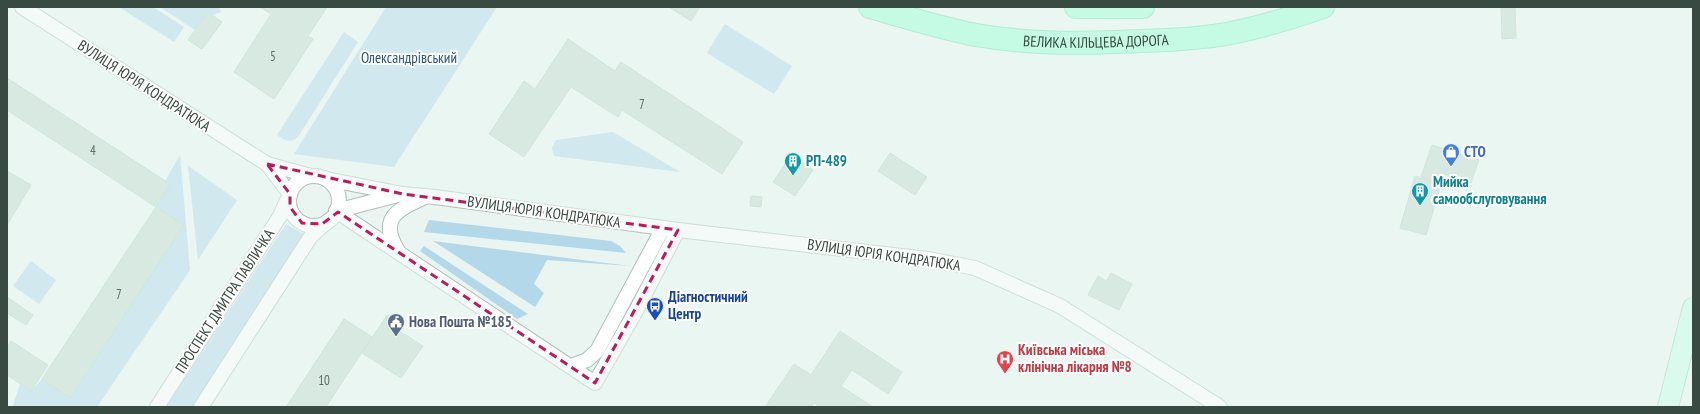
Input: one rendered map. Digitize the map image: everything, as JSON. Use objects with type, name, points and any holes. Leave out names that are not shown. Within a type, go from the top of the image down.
[{"type":"main road","name":"ВЕЛИКА КІЛЬЦЕВА ДОРОГА","points":[[870,7],[925,23],[976,35],[1029,42],[1078,43],[1152,41],[1226,34],[1293,18],[1322,7]]},
{"type":"main road","name":"ВЕЛИКА КІЛЬЦЕВА ДОРОГА","points":[[1076,7],[1143,7]]},
{"type":"main road","points":[[1668,407],[1693,308]]},
{"type":"street","name":"ВУЛИЦЯ ЮРІЯ КОНДРАТЮКА","points":[[22,7],[267,164],[311,176]]},
{"type":"street","name":"ВУЛИЦЯ ЮРІЯ КОНДРАТЮКА","points":[[267,164],[290,194]]},
{"type":"street","points":[[201,407],[311,236],[332,216],[339,204],[336,190],[326,179],[311,176],[298,181],[290,194],[290,207],[292,214],[302,223],[315,226],[332,216]]},
{"type":"street","name":"ВУЛИЦЯ ЮРІЯ КОНДРАТЮКА","points":[[326,179],[402,194],[678,230],[928,259],[975,268],[1060,306],[1220,407]]},
{"type":"street","name":"ПРОСПЕКТ ДМИТРА ПАВЛИЧКА","points":[[157,407],[280,216],[290,194]]},
{"type":"street","name":"ВУЛИЦЯ ЮРІЯ КОНДРАТЮКА","points":[[332,216],[402,194]]},
{"type":"street","points":[[398,251],[390,239],[389,227],[393,217],[401,208],[426,196]]},
{"type":"street","points":[[332,216],[398,251],[595,383],[637,309],[678,230]]},
{"type":"street","points":[[571,366],[587,360],[597,351],[663,228]]},
{"type":"highlighted area","points":[[267,164],[403,194],[678,230],[595,383],[338,212],[322,224],[302,223],[290,207],[290,194]]},
{"type":"green space","points":[[119,7],[153,7],[184,27],[174,42]]},
{"type":"green space","points":[[160,7],[219,7],[221,12],[212,15],[195,30]]},
{"type":"green space","name":"Олександрівський","points":[[386,7],[497,7],[394,167],[294,154]]},
{"type":"green space","points":[[725,24],[792,66],[774,94],[707,53]]},
{"type":"green space","points":[[344,32],[358,42],[298,137],[290,141],[277,135]]},
{"type":"green space","points":[[613,132],[680,172],[554,156],[552,148],[556,140]]},
{"type":"green space","points":[[180,155],[190,270],[97,407],[13,406],[20,384],[31,391],[42,379],[71,397],[183,226],[156,207],[170,184],[165,181]]},
{"type":"green space","points":[[188,166],[237,200],[198,260]]},
{"type":"green space","points":[[429,220],[611,241],[620,246],[626,253],[424,232]]},
{"type":"green space","points":[[286,224],[307,236],[197,407],[166,407]]},
{"type":"green space","points":[[433,241],[630,266],[547,260],[534,284],[544,293],[535,307]]},
{"type":"green space","points":[[424,246],[528,314],[517,319],[420,251]]},
{"type":"green space","points":[[31,261],[56,280],[39,304],[13,286]]},
{"type":"building","points":[[260,7],[327,7],[308,36],[313,39],[274,99],[234,72],[271,14]]},
{"type":"building","points":[[669,7],[700,7],[691,21]]},
{"type":"building","points":[[1515,7],[1516,38],[1502,39],[1501,8]]},
{"type":"building","points":[[208,12],[222,22],[202,49],[188,40]]},
{"type":"building","points":[[568,39],[615,71],[621,62],[743,142],[722,174],[622,110],[618,117],[571,87],[524,157],[489,134],[524,81],[535,89]]},
{"type":"building","points":[[7,78],[170,184],[156,207],[7,110]]},
{"type":"building","name":"СТО","points":[[1432,145],[1479,160],[1471,183],[1444,174],[1441,184],[1421,177]]},
{"type":"building","points":[[890,153],[927,177],[915,195],[878,171]]},
{"type":"building","name":"РП-489","points":[[791,155],[813,170],[795,196],[773,182]]},
{"type":"building","points":[[7,171],[31,185],[7,225]]},
{"type":"building","name":"Мийка самообслуговування","points":[[1415,176],[1441,184],[1426,235],[1400,228]]},
{"type":"building","points":[[751,196],[762,197],[761,207],[750,206]]},
{"type":"building","points":[[156,207],[184,225],[70,398],[42,379]]},
{"type":"building","points":[[1111,273],[1132,284],[1119,310],[1088,295],[1098,276],[1106,281]]},
{"type":"building","points":[[7,297],[33,315],[26,325],[7,313]]},
{"type":"building","points":[[387,315],[402,324],[398,330],[423,346],[401,378],[362,353]]},
{"type":"building","points":[[344,319],[372,337],[326,407],[286,407]]},
{"type":"building","points":[[840,331],[902,372],[888,394],[852,370],[841,386],[873,407],[820,407],[814,403],[811,407],[765,407],[794,364],[811,375]]},
{"type":"building","points":[[11,341],[48,365],[31,391],[7,375],[7,347]]},
{"type":"place","name":"СТО","points":[[1451,167]]},
{"type":"place","name":"РП-489","points":[[793,176]]},
{"type":"place","name":"Мийка самообслуговування","points":[[1420,206]]},
{"type":"place","name":"Діагностичний Центр","points":[[655,321]]},
{"type":"place","name":"Нова Пошта №185","points":[[396,337]]},
{"type":"place","name":"Київська міська клінічна лікарня №8","points":[[1005,374]]}]
